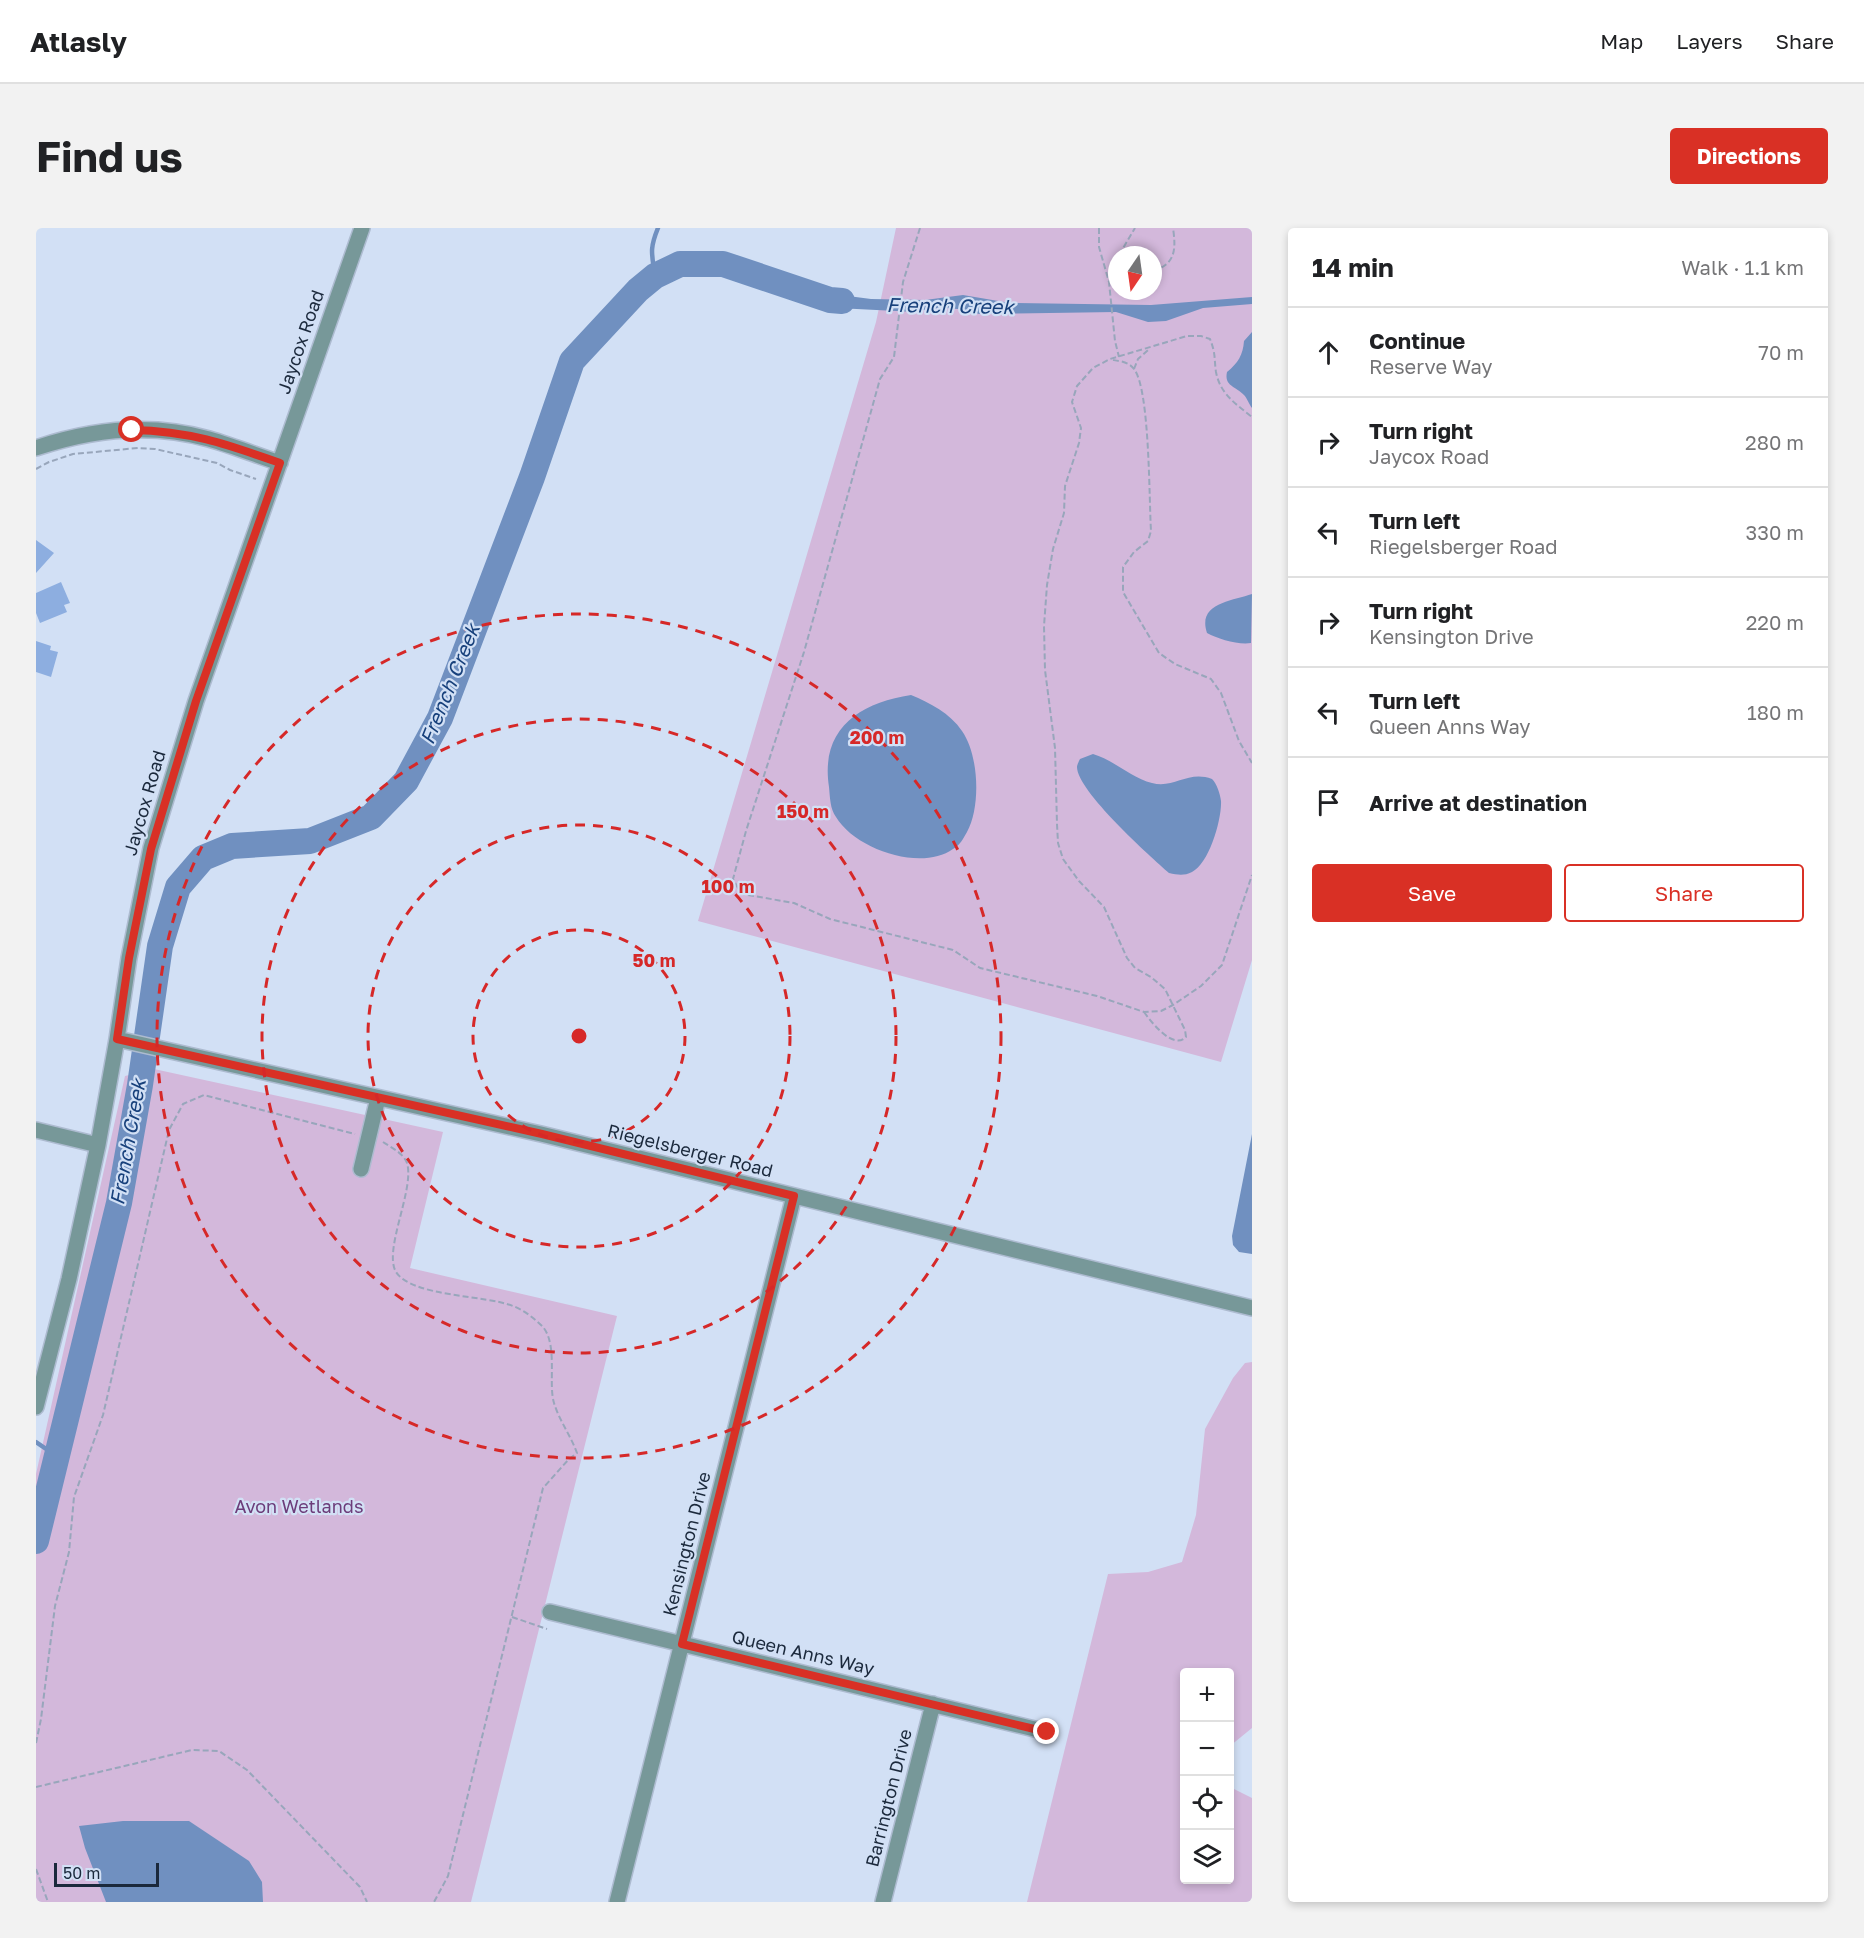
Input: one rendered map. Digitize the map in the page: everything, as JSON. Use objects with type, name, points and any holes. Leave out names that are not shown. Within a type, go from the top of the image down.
[{"type":"street","name":"Jaycox Road","points":[[36,1407],[69,1279],[98,1145],[129,958],[151,849],[196,701],[362,228]]},
{"type":"street","points":[[36,448],[82,435],[107,431],[157,430],[207,438],[280,463]]},
{"type":"street","name":"Riegelsberger Road","points":[[117,1039],[542,1134],[1252,1308]]},
{"type":"street","points":[[361,1169],[378,1098]]},
{"type":"street","points":[[36,1130],[98,1145]]},
{"type":"street","name":"Kensington Drive","points":[[617,1902],[794,1196]]},
{"type":"street","name":"Queen Anns Way","points":[[550,1611],[1047,1732]]},
{"type":"street","name":"Barrington Drive","points":[[883,1902],[933,1704]]},
{"type":"path","points":[[920,228],[902,288],[894,357],[880,379],[867,420],[804,652],[735,866],[733,879],[738,888],[748,895],[794,903],[830,919],[953,950],[981,968],[1097,996],[1144,1012],[1161,1011],[1173,1005],[1201,986],[1222,965],[1252,875]]},
{"type":"path","points":[[1099,228],[1099,247],[1108,278]]},
{"type":"path","points":[[1124,246],[1135,228]]},
{"type":"path","points":[[1162,268],[1172,258],[1175,247],[1173,228]]},
{"type":"path","points":[[1111,300],[1119,357]]},
{"type":"path","points":[[1144,1012],[1151,1022],[1169,1038],[1177,1042],[1186,1037],[1185,1030],[1165,989],[1136,968],[1128,958],[1104,907],[1068,866],[1058,843],[1055,747],[1045,670],[1044,626],[1053,549],[1064,513],[1065,486],[1079,443],[1081,428],[1072,402],[1077,386],[1093,369],[1110,359],[1187,336],[1200,336],[1210,339],[1216,354],[1216,372],[1221,389],[1252,417]]},
{"type":"path","points":[[1134,369],[1138,359],[1150,348]]},
{"type":"path","points":[[1110,359],[1127,363],[1134,369],[1141,387],[1147,442],[1151,531],[1148,541],[1134,552],[1123,567],[1123,592],[1159,652],[1175,664],[1211,679],[1221,693],[1239,741],[1252,763]]},
{"type":"path","points":[[36,469],[73,454],[138,448],[155,449],[217,463],[256,479]]},
{"type":"path","points":[[36,1743],[55,1606],[69,1552],[74,1497],[103,1415],[169,1131],[183,1104],[204,1095],[381,1141],[398,1152],[406,1163],[407,1181],[393,1251],[395,1271],[406,1282],[424,1288],[513,1306],[532,1317],[545,1329],[552,1357],[553,1403],[577,1453],[543,1488],[448,1876],[434,1902]]},
{"type":"path","points":[[512,1617],[547,1629]]},
{"type":"path","points":[[36,1787],[192,1750],[219,1750],[247,1770],[360,1887],[367,1902]]},
{"type":"path","points":[[36,1869],[48,1902]]},
{"type":"green space","points":[[896,228],[1252,228],[1252,960],[1221,1062],[698,921],[876,322]]},
{"type":"green space","name":"Avon Wetlands","points":[[154,1069],[443,1132],[410,1268],[617,1316],[471,1902],[36,1902],[36,1474],[125,1076]]},
{"type":"green space","points":[[1252,1362],[1252,1728],[1234,1743],[1234,1668],[1180,1668],[1180,1884],[1234,1884],[1234,1789],[1252,1798],[1252,1902],[1027,1902],[1108,1574],[1148,1572],[1182,1562],[1196,1515],[1205,1429],[1233,1378],[1245,1363]]},
{"type":"water","points":[[811,288],[825,293],[871,299],[925,300],[963,295],[1010,303],[1151,305],[1252,297],[1252,304],[1203,308],[1166,321],[1148,322],[1116,312],[979,314],[948,308],[916,312],[837,308],[809,299]]},
{"type":"water","points":[[1252,332],[1252,408],[1244,395],[1229,383],[1226,377],[1227,372],[1239,358],[1244,341]]},
{"type":"water","points":[[1252,594],[1251,643],[1228,641],[1207,633],[1205,623],[1212,609]]},
{"type":"water","points":[[911,695],[946,714],[957,725],[968,741],[975,767],[976,795],[972,821],[959,844],[940,856],[907,857],[890,854],[873,847],[845,829],[834,814],[831,803],[828,767],[831,749],[837,735],[847,722],[860,712],[892,699]]},
{"type":"water","points":[[1093,754],[1152,783],[1167,784],[1196,777],[1212,779],[1221,798],[1221,809],[1209,851],[1198,867],[1186,874],[1169,873],[1101,807],[1080,778],[1077,767],[1080,759]]},
{"type":"water","points":[[1252,1134],[1252,1254],[1239,1252],[1233,1245],[1232,1236]]},
{"type":"water","points":[[123,1821],[189,1821],[249,1861],[262,1882],[263,1902],[106,1902],[79,1826]]},
{"type":"building","points":[[36,540],[54,553],[36,573]]},
{"type":"building","points":[[61,582],[70,603],[64,605],[67,612],[40,623],[36,613],[36,593]]},
{"type":"building","points":[[36,641],[51,646],[50,650],[58,652],[51,677],[36,672]]},
{"type":"waterway","name":"French Creek","points":[[655,276],[652,247],[658,228]]},
{"type":"waterway","name":"French Creek","points":[[36,1541],[119,1203],[140,1085],[160,946],[178,887],[203,858],[232,846],[310,841],[371,817],[406,781],[440,718],[532,477],[572,361],[638,290],[655,276],[680,264],[723,264],[830,300],[842,301]]},
{"type":"waterway","points":[[36,1442],[58,1457]]},
{"type":"route","points":[[132,430],[157,430],[207,438],[280,463],[196,701],[151,849],[129,958],[117,1039],[444,1114],[542,1134],[794,1196],[682,1644],[1047,1732]]}]
